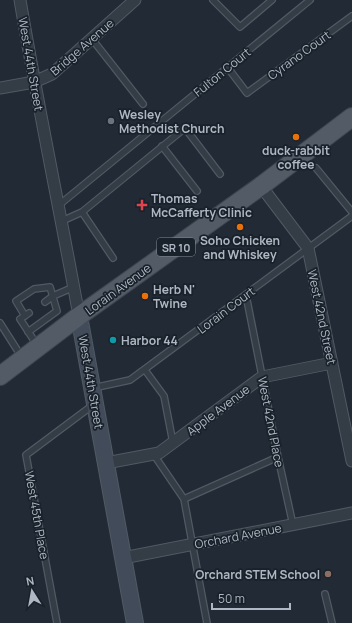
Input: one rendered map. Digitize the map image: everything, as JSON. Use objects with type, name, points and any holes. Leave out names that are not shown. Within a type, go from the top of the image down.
[{"type":"main road","name":"Lorain Avenue","points":[[0,376],[79,316],[261,186],[352,117]]},
{"type":"street","name":"West 44th Street","points":[[20,0],[135,623]]},
{"type":"street","name":"Bridge Avenue","points":[[0,88],[34,82],[52,74],[135,0]]},
{"type":"street","name":"West 42nd Street","points":[[261,186],[308,248],[352,461]]},
{"type":"street","name":"Apple Avenue","points":[[106,463],[159,453],[262,377],[332,363]]},
{"type":"street","name":"Orchard Avenue","points":[[123,558],[352,513]]},
{"type":"lane","points":[[213,0],[240,26],[272,0]]},
{"type":"lane","name":"Fulton Court","points":[[59,205],[310,0]]},
{"type":"lane","name":"Cyrano Court","points":[[228,68],[247,93],[352,16]]},
{"type":"lane","points":[[92,39],[143,104]]},
{"type":"lane","points":[[62,221],[82,212],[185,128],[220,174]]},
{"type":"lane","points":[[162,146],[196,191]]},
{"type":"lane","points":[[316,168],[352,212]]},
{"type":"lane","points":[[82,212],[113,258]]},
{"type":"lane","name":"Lorain Court","points":[[92,388],[130,380],[352,216]]},
{"type":"lane","points":[[28,332],[57,311],[50,287],[34,289],[16,300],[27,314],[20,319],[28,332],[38,348]]},
{"type":"lane","points":[[45,302],[53,296],[74,287]]},
{"type":"lane","name":"West 42nd Place","points":[[246,295],[278,456],[294,525]]},
{"type":"lane","points":[[0,322],[22,359]]},
{"type":"lane","points":[[144,370],[164,396],[173,444]]},
{"type":"lane","name":"West 45th Place","points":[[57,623],[26,455],[95,404]]},
{"type":"lane","points":[[154,455],[184,499],[208,623]]},
{"type":"lane","points":[[184,499],[278,456]]},
{"type":"lane","points":[[325,594],[332,623]]},
{"type":"place","name":"Wesley Methodist Church","points":[[111,121]]},
{"type":"place","name":"duck-rabbit coffee","points":[[296,137]]},
{"type":"place","name":"Thomas McCafferty Clinic","points":[[142,205]]},
{"type":"place","name":"Soho Chicken and Whiskey","points":[[240,227]]},
{"type":"place","name":"Herb N' Twine","points":[[145,296]]},
{"type":"place","name":"Harbor 44","points":[[113,340]]},
{"type":"place","name":"Orchard STEM School","points":[[328,574]]}]
